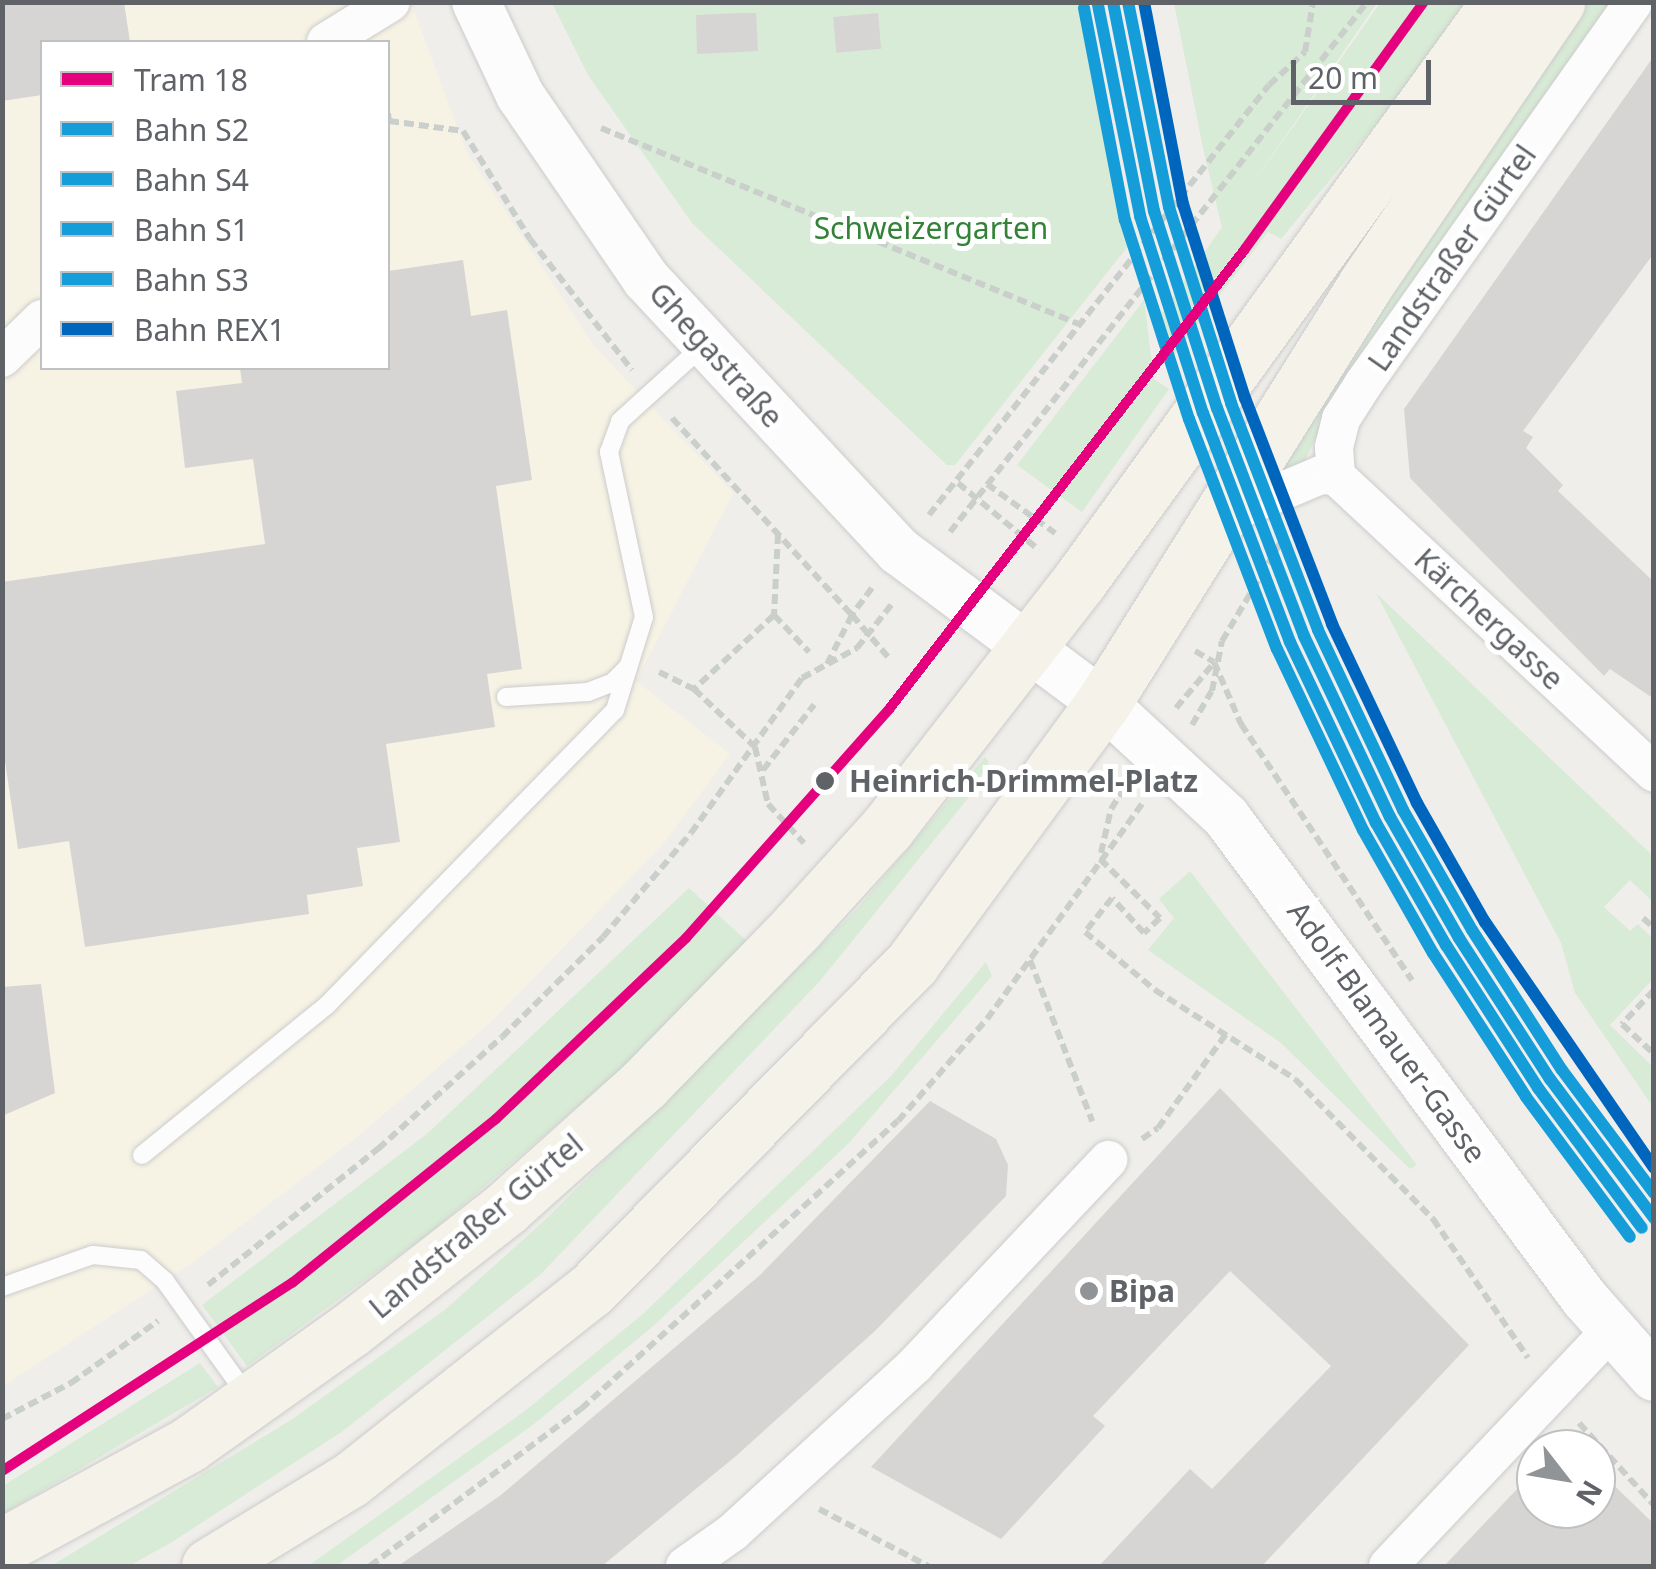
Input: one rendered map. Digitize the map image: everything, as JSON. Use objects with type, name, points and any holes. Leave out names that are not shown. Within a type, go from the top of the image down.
[{"type":"main road","points":[[1028,648],[1500,2]]},
{"type":"main road","name":"Landstraßer Gürtel","points":[[1219,518],[1557,2]]},
{"type":"main road","points":[[209,1566],[350,1480],[591,1290],[830,1052],[988,866],[1104,703],[1219,518]]},
{"type":"main road","name":"Landstraßer Gürtel","points":[[2,1546],[188,1445],[506,1208],[630,1097],[887,828],[1028,648]]},
{"type":"street","points":[[329,40],[392,2]]},
{"type":"street","name":"Ghegastraße","points":[[476,2],[520,95],[646,279],[910,560],[1028,648]]},
{"type":"street","name":"Landstraßer Gürtel","points":[[1329,476],[1341,418],[1634,2]]},
{"type":"street","points":[[2,358],[40,320]]},
{"type":"street","points":[[1219,518],[1329,476]]},
{"type":"street","name":"Kärchergasse","points":[[1329,476],[1654,773]]},
{"type":"street","points":[[1028,648],[1104,703]]},
{"type":"street","name":"Adolf-Blamauer-Gasse","points":[[1104,703],[1226,816],[1612,1330],[1654,1377]]},
{"type":"street","points":[[685,1566],[733,1532],[915,1365],[1108,1160]]},
{"type":"street","points":[[1388,1566],[1612,1330]]},
{"type":"lane","points":[[142,1155],[327,1005],[422,912],[614,710],[635,660],[644,617],[609,452],[620,421],[705,343]]},
{"type":"lane","points":[[506,697],[588,692],[612,684],[635,660]]},
{"type":"lane","points":[[2,1288],[110,1255],[141,1260],[182,1304],[251,1400]]},
{"type":"path","points":[[2,1419],[71,1382],[182,1304],[378,1148],[502,1037],[602,937],[755,747],[802,678],[869,634],[958,483],[1213,156],[1305,52],[1313,2]]},
{"type":"path","points":[[826,665],[852,614],[976,499],[1222,180],[1368,2]]},
{"type":"path","points":[[520,95],[1081,325]]},
{"type":"path","points":[[390,121],[464,132],[530,239],[648,392],[888,656]]},
{"type":"path","points":[[958,483],[1048,557]]},
{"type":"path","points":[[778,533],[774,615],[694,688],[755,747],[768,804],[795,834]]},
{"type":"path","points":[[1191,686],[1214,662],[1245,600]]},
{"type":"path","points":[[774,615],[809,652]]},
{"type":"path","points":[[1214,662],[1241,724],[1421,994]]},
{"type":"path","points":[[762,771],[814,705]]},
{"type":"path","points":[[370,1566],[581,1409],[795,1219],[898,1121],[1029,959],[1100,859],[1160,918],[1144,933],[1112,898],[1085,932],[1154,990],[1295,1080],[1433,1219],[1552,1392],[1654,1506]]},
{"type":"path","points":[[1643,918],[1654,928]]},
{"type":"path","points":[[1029,959],[1108,1160]]},
{"type":"path","points":[[1654,990],[1622,1024],[1654,1054]]},
{"type":"path","points":[[1158,1128],[1226,1034]]},
{"type":"path","points":[[805,1502],[928,1566]]},
{"type":"shaded area","points":[[3,3],[411,3],[466,151],[593,345],[733,493],[636,681],[730,754],[663,844],[493,1020],[356,1138],[192,1263],[3,1386]]},
{"type":"green space","name":"Schweizergarten","points":[[552,3],[1081,3],[1136,236],[955,465],[947,465],[692,223],[588,75]]},
{"type":"green space","points":[[1174,3],[1377,3],[1222,228],[1203,148]]},
{"type":"green space","points":[[1380,3],[1476,3],[1281,239],[1268,232],[1171,359],[1156,321]]},
{"type":"green space","points":[[1584,3],[1614,3],[1334,397],[1305,461],[1275,478],[1452,195]]},
{"type":"green space","points":[[1144,300],[1154,379],[1169,389],[1082,512],[1017,465]]},
{"type":"green space","points":[[1376,593],[1653,856],[1653,902],[1630,880],[1604,907],[1630,931],[1638,924],[1653,939],[1653,979],[1610,1025],[1653,1067],[1653,1107],[1575,993],[1561,943]]},
{"type":"green space","points":[[985,757],[989,762],[969,797],[819,982],[540,1275],[343,1431],[172,1542],[129,1566],[51,1566],[291,1420],[446,1309],[545,1220],[857,909]]},
{"type":"green space","points":[[1190,871],[1417,1165],[1410,1169],[1281,1043],[1148,950],[1174,918],[1159,899]]},
{"type":"green space","points":[[689,888],[751,945],[632,1060],[431,1232],[247,1366],[202,1305],[428,1133]]},
{"type":"green space","points":[[986,962],[992,976],[848,1144],[651,1328],[534,1424],[336,1566],[308,1566],[526,1410],[644,1313],[891,1076]]},
{"type":"green space","points":[[200,1363],[218,1387],[3,1514],[3,1486]]},
{"type":"building","points":[[2,2],[124,2],[130,40],[40,40],[40,95],[2,101]]},
{"type":"building","points":[[756,13],[758,51],[697,54],[696,15]]},
{"type":"building","points":[[878,13],[881,49],[836,53],[833,17]]},
{"type":"building","points":[[1654,56],[1654,253],[1523,431],[1533,437],[1526,448],[1563,485],[1558,491],[1654,582],[1654,699],[1610,669],[1604,676],[1410,478],[1404,409]]},
{"type":"building","points":[[463,260],[471,316],[507,310],[532,480],[496,486],[522,669],[487,674],[495,727],[386,744],[400,842],[357,848],[363,886],[307,895],[309,914],[85,947],[69,841],[18,849],[2,741],[2,582],[265,544],[253,459],[185,468],[176,391],[242,383],[240,370],[390,370],[390,271]]},
{"type":"building","points":[[41,984],[55,1093],[2,1116],[2,987]]},
{"type":"building","points":[[1220,1088],[1469,1345],[1262,1566],[1099,1566],[1190,1469],[1212,1489],[1331,1366],[1230,1271],[1093,1416],[1105,1426],[1001,1539],[871,1467]]},
{"type":"building","points":[[930,1101],[996,1139],[1008,1165],[1006,1196],[876,1330],[736,1456],[602,1566],[398,1566],[501,1495],[759,1276]]},
{"type":"building","points":[[1616,1487],[1654,1524],[1654,1566],[1444,1566],[1516,1490],[1516,1529],[1616,1529]]},
{"type":"tram line","name":"18","points":[[2,1471],[292,1283],[496,1119],[686,938],[890,708],[1245,249],[1424,2]]},
{"type":"rail line","name":"S2","points":[[1113,2],[1154,211],[1217,408],[1304,636],[1390,817],[1459,938],[1550,1079],[1654,1218]]},
{"type":"rail line","name":"S1","points":[[1128,2],[1169,207],[1231,403],[1318,630],[1403,810],[1472,930],[1562,1070],[1654,1193]]},
{"type":"rail line","name":"REX1","points":[[1144,2],[1183,204],[1245,398],[1332,624],[1417,803],[1485,922],[1654,1168]]},
{"type":"rail line","name":"S4","points":[[1098,5],[1140,216],[1203,413],[1290,642],[1376,823],[1446,945],[1538,1088],[1642,1228]]},
{"type":"rail line","name":"S3","points":[[1084,8],[1125,220],[1189,419],[1277,649],[1363,830],[1433,953],[1526,1097],[1630,1237]]},
{"type":"place","name":"Heinrich-Drimmel-Platz","points":[[825,781]]},
{"type":"place","name":"Bipa","points":[[1089,1291]]}]
